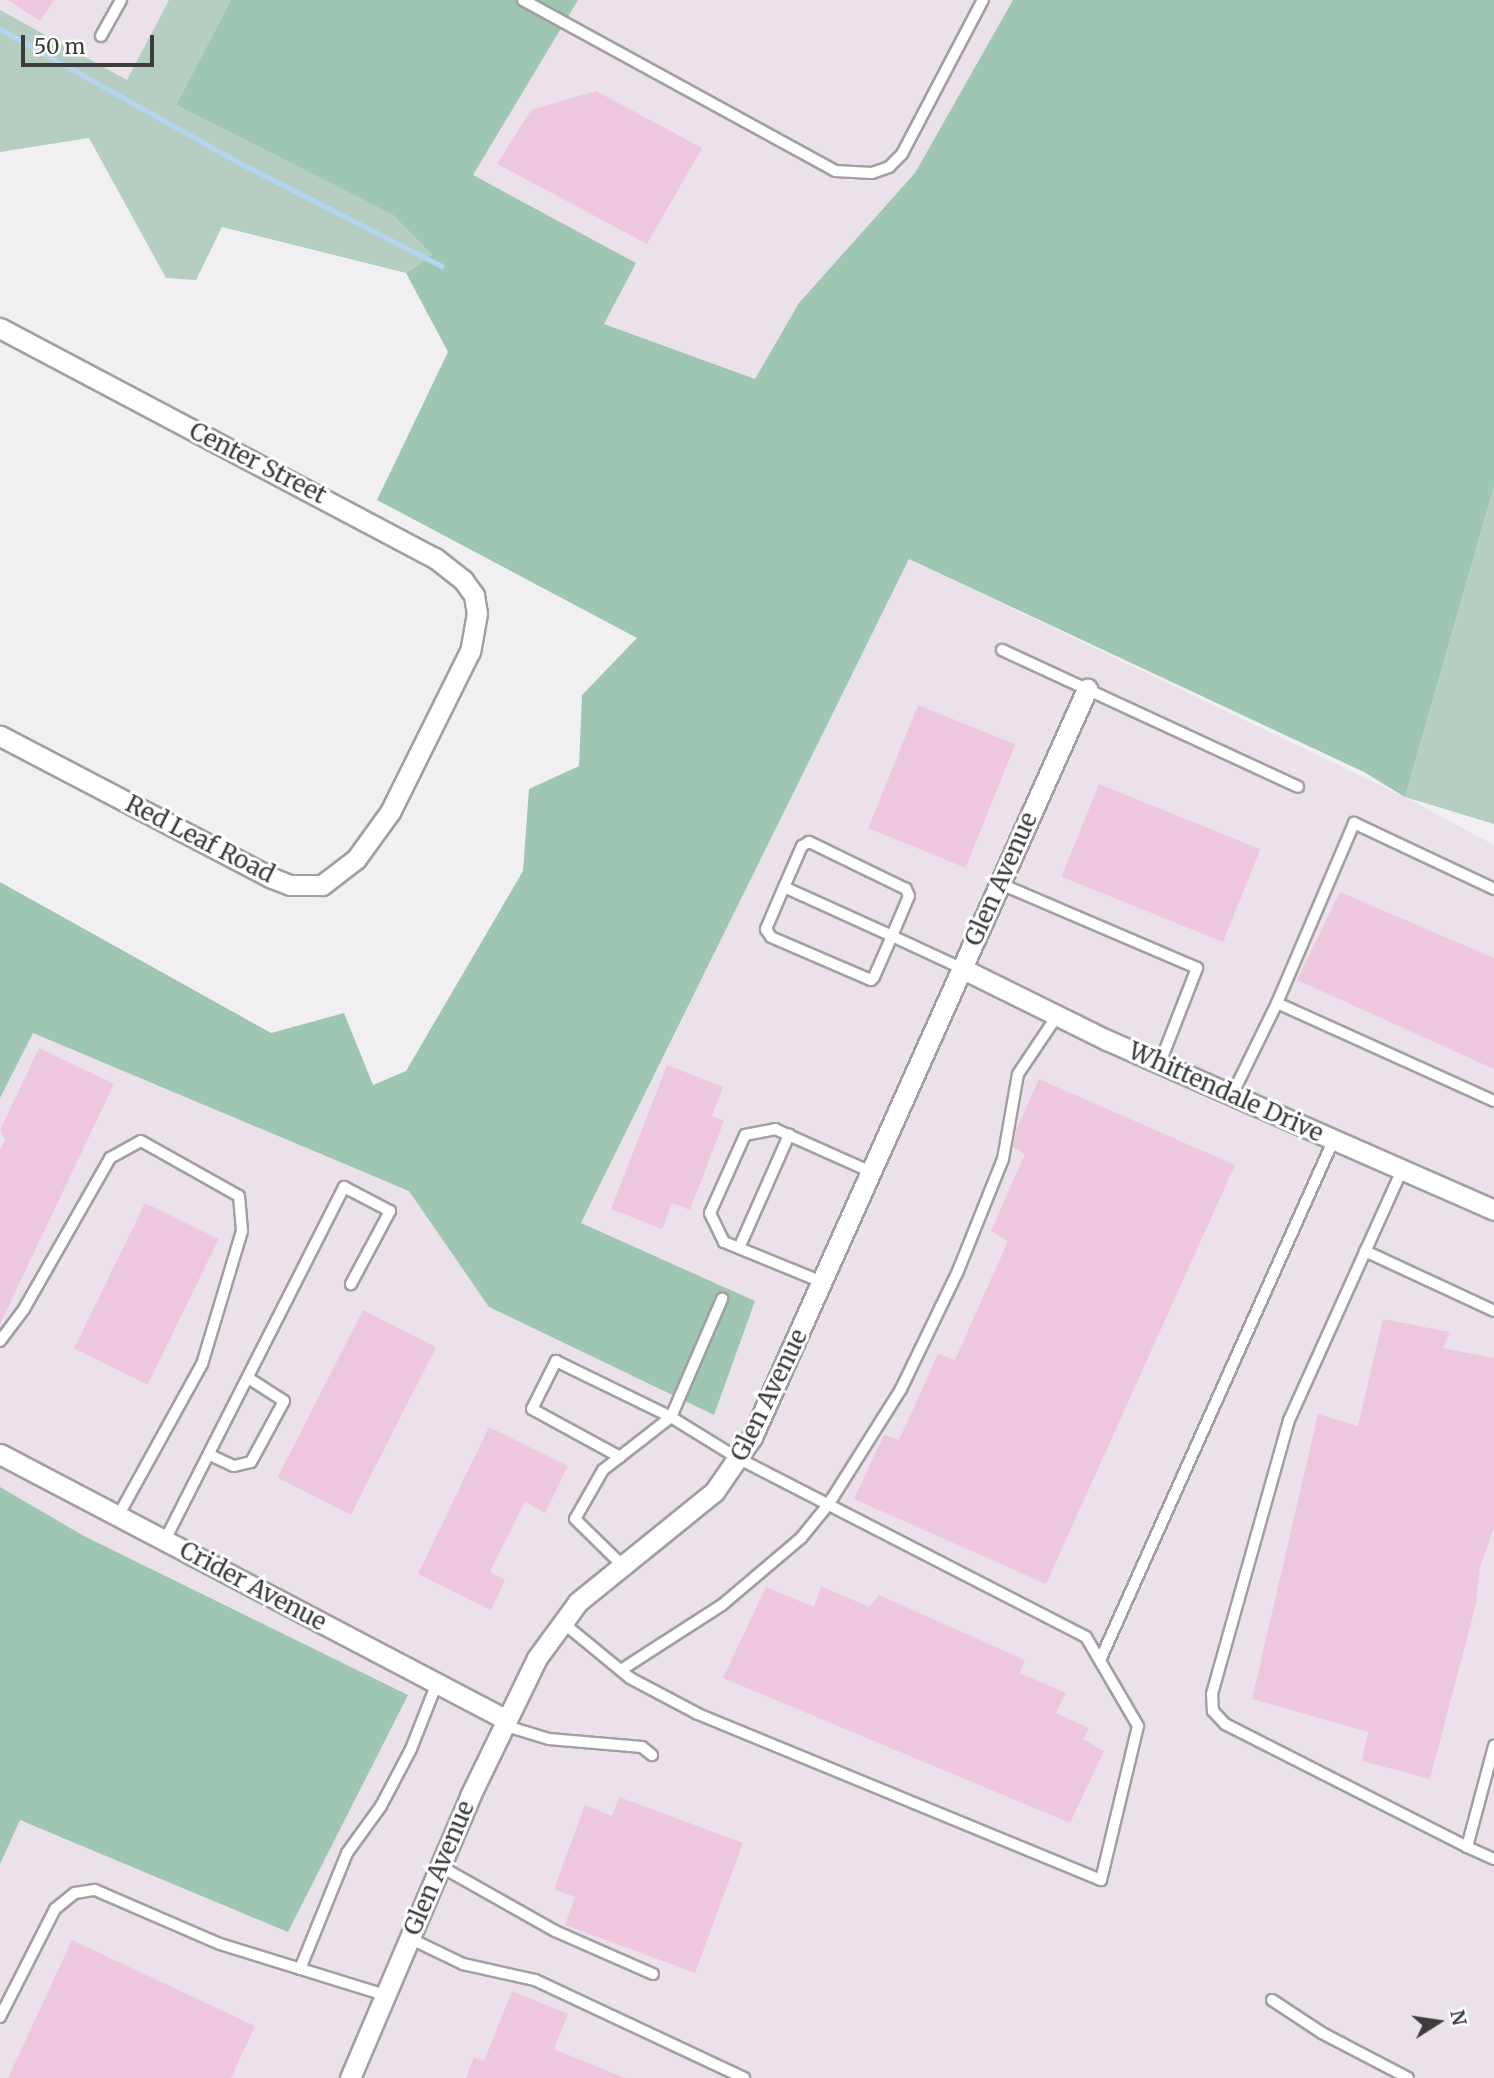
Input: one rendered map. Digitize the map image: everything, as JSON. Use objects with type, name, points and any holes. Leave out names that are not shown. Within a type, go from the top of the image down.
[{"type":"street","name":"Center Street","points":[[0,328],[435,558],[474,595],[475,631]]},
{"type":"street","name":"Red Leaf Road","points":[[0,736],[272,878],[290,885],[322,884],[356,859],[390,812],[470,651],[475,631]]},
{"type":"street","name":"Glen Avenue","points":[[350,2078],[504,1722],[537,1658],[578,1602],[622,1565],[689,1516],[739,1459],[769,1405],[869,1171],[1087,689]]},
{"type":"street","name":"Whittendale Drive","points":[[961,968],[1160,1063],[1494,1210]]},
{"type":"street","name":"Crider Avenue","points":[[0,1454],[437,1683],[504,1722]]},
{"type":"lane","points":[[101,36],[121,0]]},
{"type":"lane","points":[[523,0],[835,171],[872,173],[889,167],[902,154],[983,0]]},
{"type":"lane","points":[[1002,650],[1298,786]]},
{"type":"lane","points":[[1232,1095],[1277,1003],[1354,823],[1494,889]]},
{"type":"lane","points":[[809,842],[906,890],[909,896],[874,977],[866,980],[768,934],[784,887],[802,846],[809,842]]},
{"type":"lane","points":[[1001,884],[1197,968],[1160,1063]]},
{"type":"lane","points":[[784,887],[961,968]]},
{"type":"lane","points":[[1277,1003],[1494,1101]]},
{"type":"lane","points":[[621,1670],[722,1605],[801,1538],[828,1504],[901,1389],[958,1271],[1003,1159],[1018,1074],[1057,1016]]},
{"type":"lane","points":[[822,1282],[724,1242],[710,1213],[745,1135],[775,1129],[869,1171]]},
{"type":"lane","points":[[739,1248],[789,1135]]},
{"type":"lane","points":[[1101,1658],[1334,1139]]},
{"type":"lane","points":[[0,1341],[24,1309],[110,1158],[142,1141],[239,1196],[242,1231],[202,1364],[118,1516]]},
{"type":"lane","points":[[1402,1170],[1289,1420],[1212,1693],[1213,1711],[1225,1724],[1494,1859]]},
{"type":"lane","points":[[164,1540],[210,1455],[344,1186],[390,1211],[351,1284]]},
{"type":"lane","points":[[1365,1251],[1494,1311]]},
{"type":"lane","points":[[622,1565],[575,1519],[603,1470],[671,1417],[722,1299]]},
{"type":"lane","points":[[562,1622],[621,1670],[698,1714],[1101,1880],[1138,1726],[1101,1658],[1086,1637],[739,1459],[671,1417],[556,1361],[531,1409],[621,1457]]},
{"type":"lane","points":[[210,1455],[234,1466],[251,1462],[284,1401],[248,1378]]},
{"type":"lane","points":[[300,1969],[347,1853],[381,1806],[411,1749],[437,1683]]},
{"type":"lane","points":[[504,1722],[549,1739],[642,1747],[652,1755]]},
{"type":"lane","points":[[1466,1847],[1494,1746]]},
{"type":"lane","points":[[440,1866],[555,1931],[653,1974]]},
{"type":"lane","points":[[0,2017],[55,1909],[75,1893],[95,1890],[220,1944],[386,1995]]},
{"type":"lane","points":[[409,1938],[463,1964],[535,1980],[744,2078]]},
{"type":"lane","points":[[1272,2000],[1322,2033],[1408,2078]]},
{"type":"shaded area","points":[[0,0],[1017,0],[789,415],[602,331],[127,80],[0,10]]},
{"type":"shaded area","points":[[909,559],[1405,797],[1494,845],[1494,2078],[0,2078],[0,998],[581,1224]]},
{"type":"green space","points":[[169,0],[231,0],[176,105],[393,215],[432,255],[406,273],[222,227],[196,280],[166,278],[89,138],[0,152],[0,10],[127,80]]},
{"type":"green space","points":[[231,0],[578,0],[473,175],[636,263],[604,324],[755,379],[799,303],[915,173],[1013,0],[1494,0],[1494,487],[1405,797],[1364,772],[909,559],[581,1223],[755,1301],[714,1415],[489,1307],[409,1191],[33,1033],[0,1098],[0,882],[271,1033],[344,1013],[373,1085],[406,1071],[523,871],[529,789],[579,766],[582,695],[637,638],[377,500],[448,352],[406,273],[432,255],[393,215],[176,105]]},
{"type":"green space","points":[[1494,487],[1494,824],[1405,797]]},
{"type":"green space","points":[[0,1487],[84,1536],[408,1695],[288,1932],[20,1820],[0,1864]]},
{"type":"building","points":[[8,0],[54,0],[40,21]]},
{"type":"building","points":[[596,91],[702,148],[647,244],[497,164],[531,110]]},
{"type":"building","points":[[918,705],[1015,744],[966,868],[868,828]]},
{"type":"building","points":[[1099,784],[1260,849],[1223,942],[1062,877]]},
{"type":"building","points":[[1340,892],[1494,958],[1494,1069],[1297,980]]},
{"type":"building","points":[[39,1048],[114,1084],[0,1324],[0,1150],[5,1140],[0,1130]]},
{"type":"building","points":[[667,1065],[723,1087],[712,1116],[724,1121],[690,1210],[672,1203],[662,1229],[611,1209]]},
{"type":"building","points":[[1039,1079],[1235,1165],[1046,1584],[854,1499],[884,1435],[899,1440],[938,1354],[955,1360],[1008,1241],[991,1231],[1025,1154],[1013,1147],[1016,1130]]},
{"type":"building","points":[[145,1203],[219,1239],[148,1385],[74,1349]]},
{"type":"building","points":[[363,1310],[436,1347],[351,1515],[278,1478]]},
{"type":"building","points":[[1383,1319],[1450,1332],[1443,1348],[1494,1358],[1494,1528],[1480,1567],[1476,1604],[1430,1779],[1362,1761],[1368,1732],[1252,1699],[1318,1414],[1358,1426]]},
{"type":"building","points":[[489,1427],[568,1466],[545,1513],[525,1502],[490,1572],[505,1580],[491,1610],[418,1574]]},
{"type":"building","points":[[821,1586],[869,1607],[879,1595],[1025,1660],[1020,1673],[1066,1693],[1056,1713],[1089,1728],[1083,1739],[1104,1751],[1070,1823],[723,1678],[766,1587],[814,1607]]},
{"type":"building","points":[[619,1797],[743,1843],[695,1973],[565,1925],[575,1897],[554,1889],[585,1805],[612,1816]]},
{"type":"building","points":[[72,1940],[255,2026],[231,2078],[8,2078]]},
{"type":"building","points":[[512,1991],[568,2014],[554,2049],[625,2078],[466,2078],[474,2057],[484,2061]]},
{"type":"waterway","points":[[0,29],[242,164],[441,266]]}]
